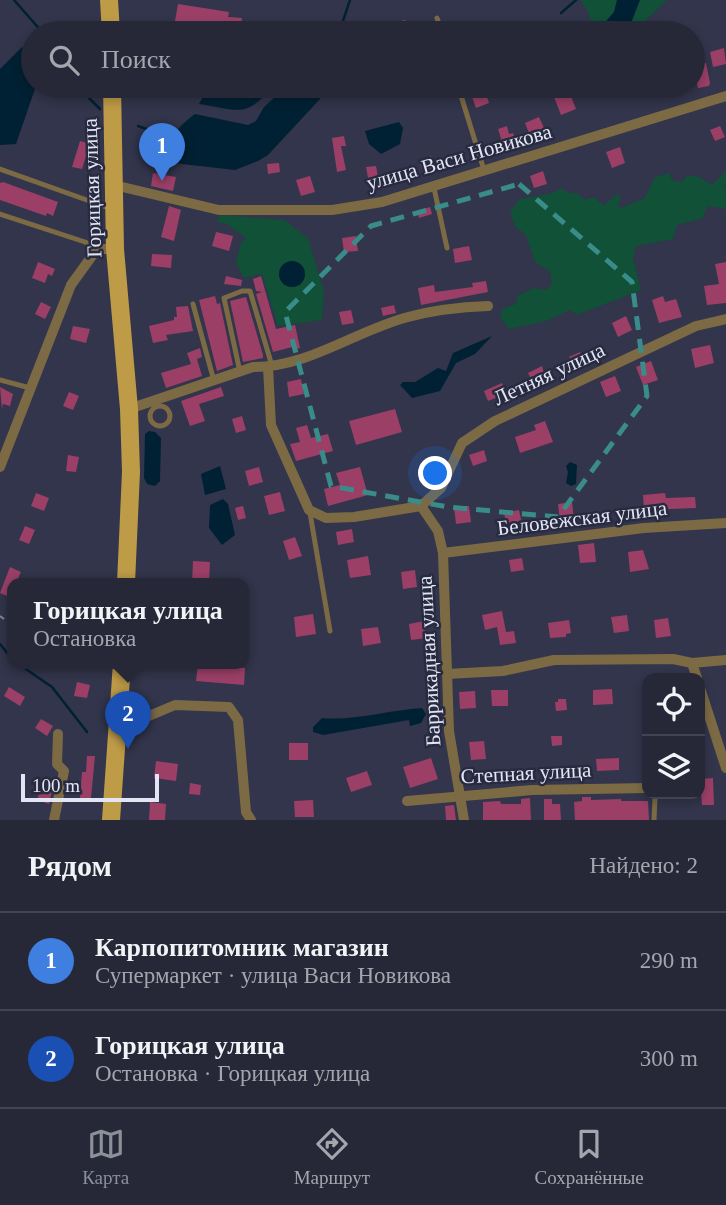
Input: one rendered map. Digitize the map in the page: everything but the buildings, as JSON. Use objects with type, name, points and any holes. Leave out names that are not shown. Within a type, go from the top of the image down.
[{"type":"main road","name":"Горицкая улица","points":[[112,98],[115,249],[131,472],[126,578]]},
{"type":"main road","points":[[111,820],[122,669]]},
{"type":"street","name":"улица Васи Новикова","points":[[114,185],[219,210],[332,210],[382,202],[434,188],[726,96]]},
{"type":"street","points":[[0,467],[71,285],[96,249],[115,249]]},
{"type":"street","points":[[128,410],[156,404],[253,367],[270,367],[319,353],[406,317],[452,308],[488,306]]},
{"type":"street","name":"Летняя улица","points":[[421,506],[441,488],[462,443],[495,421],[696,326],[726,319]]},
{"type":"street","points":[[270,367],[271,425],[309,510],[326,518],[354,517],[421,506]]},
{"type":"street","name":"Баррикадная улица","points":[[421,506],[438,531],[443,553],[449,731],[464,820]]},
{"type":"street","name":"Беловежская улица","points":[[443,553],[644,528],[726,523]]},
{"type":"street","points":[[447,674],[503,671],[554,660],[673,659],[692,663],[726,660]]},
{"type":"street","points":[[692,663],[695,673]]},
{"type":"street","points":[[705,703],[726,768]]},
{"type":"street","points":[[118,729],[175,705],[229,707],[238,720],[246,812],[251,820]]},
{"type":"street","points":[[54,820],[64,771],[57,764],[58,734]]},
{"type":"street","name":"Степная улица","points":[[407,801],[532,790],[642,788]]},
{"type":"lane","points":[[462,98],[485,172]]},
{"type":"lane","points":[[0,169],[114,210]]},
{"type":"lane","points":[[434,188],[447,248]]},
{"type":"lane","points":[[0,214],[85,242],[96,249]]},
{"type":"lane","points":[[240,372],[224,298],[243,291],[250,292],[270,367]]},
{"type":"lane","points":[[193,304],[214,381]]},
{"type":"lane","points":[[0,380],[30,388]]},
{"type":"lane","points":[[309,510],[330,631]]},
{"type":"lane","points":[[654,820],[655,799]]},
{"type":"highlighted area","points":[[519,184],[632,282],[647,396],[558,517],[448,507],[331,486],[285,312],[371,226]]},
{"type":"green space","points":[[580,0],[617,0],[614,12],[606,21],[591,21]]},
{"type":"green space","points":[[640,0],[667,0],[645,21],[632,21]]},
{"type":"green space","points":[[726,171],[726,184],[723,187],[726,189],[726,209],[707,206],[703,218],[677,225],[673,239],[636,246],[633,259],[641,290],[577,315],[570,310],[546,321],[509,329],[500,317],[502,309],[516,304],[517,296],[534,288],[546,290],[552,283],[550,271],[535,262],[526,235],[515,226],[510,212],[520,199],[549,194],[562,188],[566,192],[579,194],[584,200],[595,197],[603,206],[617,194],[621,199],[617,205],[621,208],[645,198],[655,177],[669,173],[672,180],[682,182],[688,175],[699,177],[712,185]]},
{"type":"green space","points":[[220,215],[285,220],[308,239],[324,291],[322,320],[278,326],[262,274],[244,278],[236,263],[241,243],[246,238],[227,224],[217,222]]},
{"type":"water","points":[[617,0],[640,0],[632,21],[606,21],[614,12]]},
{"type":"water","points":[[21,48],[21,98],[32,98],[16,144],[0,145],[0,69]]},
{"type":"water","points":[[202,98],[262,98],[241,110],[199,104]]},
{"type":"water","points":[[274,98],[320,98],[268,155],[258,161],[235,170],[173,163],[169,159],[176,133],[195,114],[248,125],[256,121],[264,107]]},
{"type":"water","points":[[399,122],[403,128],[400,144],[381,154],[369,144],[365,131]]},
{"type":"water","points":[[292,261],[301,265],[305,274],[301,283],[292,287],[283,283],[279,274],[283,265]]},
{"type":"water","points":[[492,336],[475,354],[456,363],[440,391],[412,398],[400,385],[403,382],[415,382],[438,368],[446,371],[453,353]]},
{"type":"water","points":[[149,431],[155,432],[161,438],[160,481],[155,486],[147,484],[144,478],[145,434]]},
{"type":"water","points":[[570,462],[577,465],[576,484],[571,486],[566,483],[566,466]]},
{"type":"water","points":[[220,466],[226,489],[205,495],[201,474]]},
{"type":"water","points":[[223,499],[228,504],[235,535],[222,545],[209,528],[210,505]]},
{"type":"water","points":[[422,708],[426,714],[421,723],[410,726],[409,720],[323,735],[313,732],[313,727],[322,718],[347,718]]},
{"type":"waterway","points":[[14,0],[32,21]]},
{"type":"waterway","points":[[343,21],[350,0]]},
{"type":"waterway","points":[[561,13],[576,0]]},
{"type":"waterway","points":[[89,98],[100,109]]},
{"type":"waterway","points":[[138,126],[160,134],[175,135]]},
{"type":"waterway","points":[[0,644],[7,653]]},
{"type":"waterway","points":[[26,669],[52,687],[87,732]]},
{"type":"place","name":"Карпопитомник магазин","points":[[162,181]]},
{"type":"place","name":"Горицкая улица","points":[[128,749]]}]
